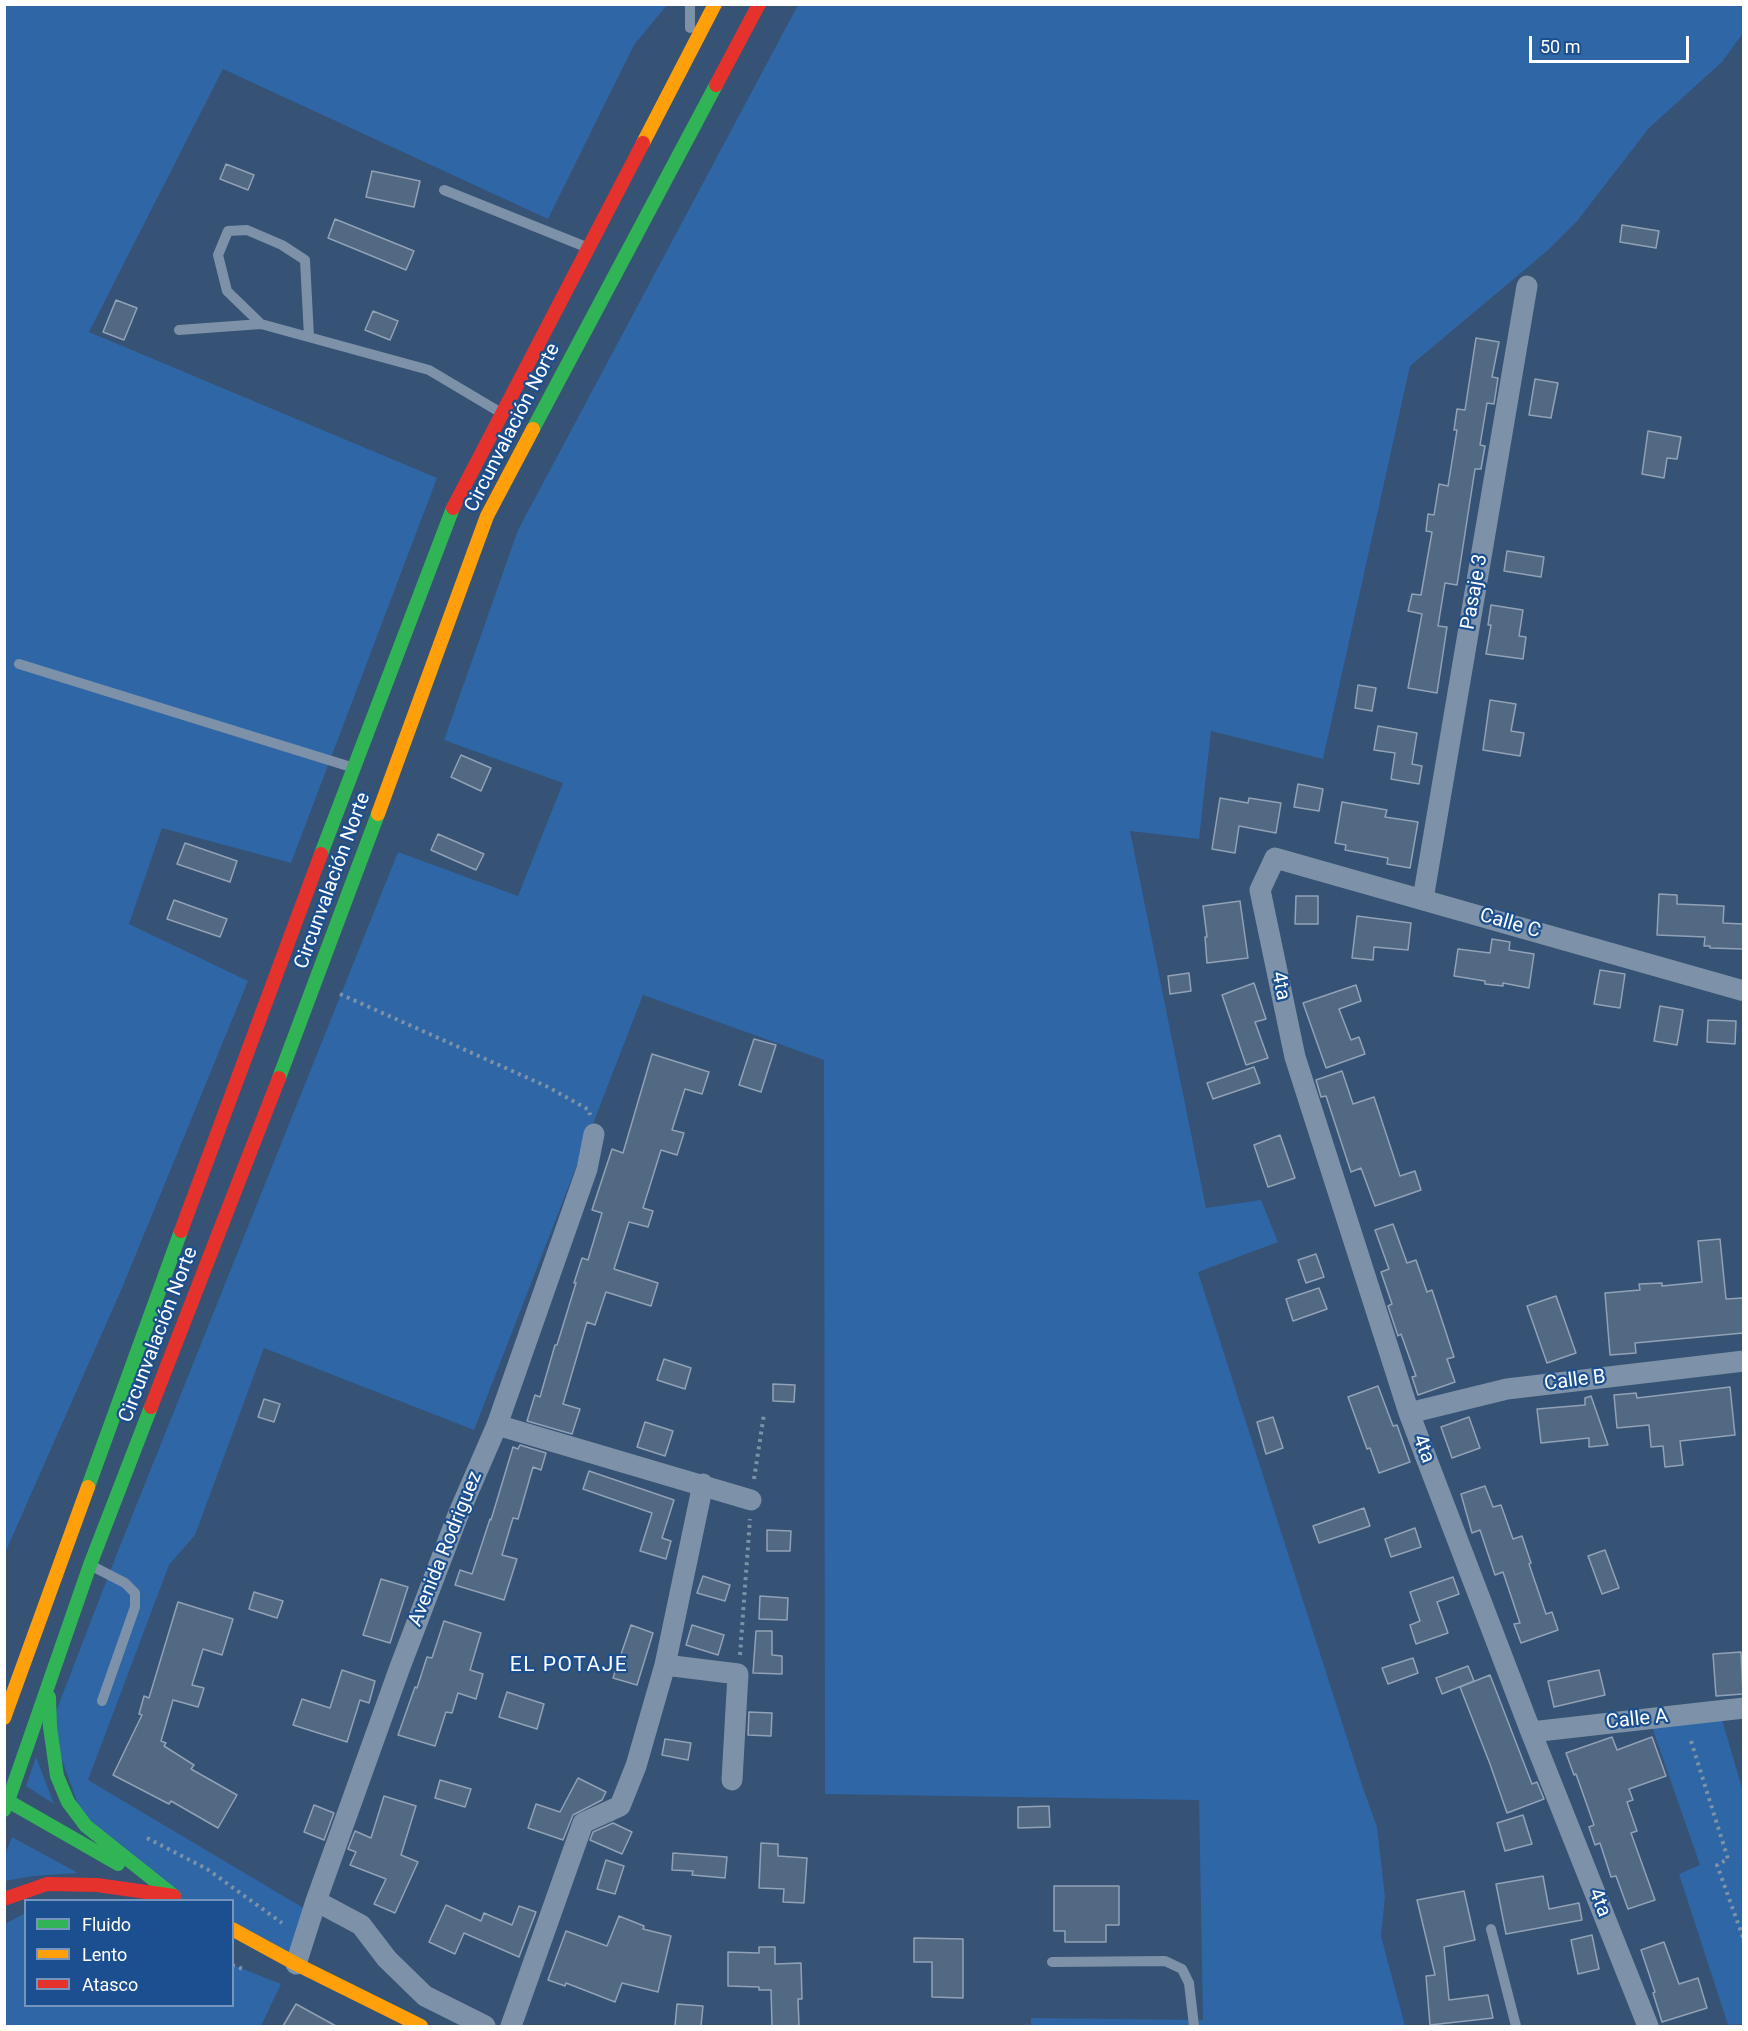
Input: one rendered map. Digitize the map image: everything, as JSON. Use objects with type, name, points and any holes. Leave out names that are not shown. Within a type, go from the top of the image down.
[{"type":"main road","name":"Circunvalación Norte","points":[[4,1718],[276,970],[456,500],[715,4]]},
{"type":"main road","name":"Circunvalación Norte","points":[[6,1803],[90,1565],[316,983],[487,516],[759,4]]},
{"type":"main road","points":[[4,1674],[13,1668],[32,1641]]},
{"type":"main road","points":[[53,1668],[48,1699],[50,1727],[57,1776],[68,1802],[86,1826],[178,1898]]},
{"type":"main road","points":[[6,1803],[178,1898]]},
{"type":"main road","points":[[4,1899],[47,1884],[97,1885],[178,1898]]},
{"type":"main road","points":[[234,1930],[296,1964],[421,2026]]},
{"type":"street","name":"Pasaje 3","points":[[1423,899],[1527,286]]},
{"type":"street","name":"Calle C","points":[[1275,858],[1743,991]]},
{"type":"street","name":"4ta","points":[[1275,858],[1260,890],[1295,1057],[1409,1413],[1531,1732],[1648,2026]]},
{"type":"street","name":"Avenida Rodriguez","points":[[296,1964],[316,1901],[458,1515],[497,1425],[587,1169],[594,1134]]},
{"type":"street","name":"Calle B","points":[[1409,1413],[1507,1389],[1743,1361]]},
{"type":"street","points":[[497,1425],[751,1500]]},
{"type":"street","points":[[511,2026],[583,1823],[620,1806],[636,1766],[665,1665],[703,1484]]},
{"type":"street","points":[[665,1665],[738,1674],[732,1780]]},
{"type":"street","name":"Calle A","points":[[1531,1732],[1743,1708]]},
{"type":"street","points":[[316,1901],[361,1925],[387,1959],[425,1996],[485,2026]]},
{"type":"lane","points":[[690,4],[690,51]]},
{"type":"lane","points":[[444,190],[587,248]]},
{"type":"lane","points":[[261,324],[227,291],[218,255],[228,231],[247,230],[282,245],[305,260],[309,337]]},
{"type":"lane","points":[[179,330],[261,324],[429,370],[501,413]]},
{"type":"lane","points":[[19,664],[353,768]]},
{"type":"lane","points":[[90,1565],[125,1583],[135,1593],[135,1606],[102,1701]]},
{"type":"lane","points":[[1491,1929],[1516,2026]]},
{"type":"lane","points":[[1052,1962],[1165,1961],[1182,1969],[1189,1983],[1194,2026]]},
{"type":"path","points":[[316,983],[548,1087],[589,1110],[594,1134]]},
{"type":"path","points":[[738,1674],[751,1500],[764,1414]]},
{"type":"path","points":[[1691,1741],[1728,1859],[1717,1864],[1743,1940]]},
{"type":"path","points":[[142,1835],[207,1869],[304,1939]]},
{"type":"shaded area","points":[[5,5],[667,5],[634,45],[548,219],[223,69],[89,332],[437,478],[291,863],[162,828],[129,924],[248,981],[122,1288],[5,1553]]},
{"type":"shaded area","points":[[798,5],[1743,5],[1743,33],[1722,62],[1649,128],[1578,220],[1547,251],[1410,366],[1323,759],[1211,731],[1199,839],[1130,831],[1206,1208],[1261,1200],[1278,1242],[1198,1272],[1377,1827],[1385,1897],[1381,1936],[1405,2026],[1031,2026],[1031,2018],[1203,2020],[1199,1800],[825,1794],[824,1060],[643,995],[474,1430],[264,1348],[195,1535],[169,1565],[88,1780],[312,1913],[296,1964],[234,1930],[234,1899],[181,1899],[86,1826],[50,1727],[118,1551],[398,852],[518,896],[563,783],[444,740],[518,530]]},
{"type":"shaded area","points":[[1721,1716],[1743,1792],[1743,2024],[1728,2025],[1679,1874],[1700,1865],[1652,1727]]},
{"type":"shaded area","points":[[36,1757],[54,1804],[26,1786]]},
{"type":"shaded area","points":[[12,1837],[78,1873],[33,1876],[5,1881],[4,1858]]},
{"type":"shaded area","points":[[24,1914],[24,2007],[234,2007],[234,1965],[281,1984],[261,2026],[5,2026],[5,1924]]},
{"type":"building","points":[[226,164],[254,175],[248,190],[220,179]]},
{"type":"building","points":[[372,171],[420,181],[414,207],[366,197]]},
{"type":"building","points":[[335,219],[414,251],[406,270],[328,238]]},
{"type":"building","points":[[1622,225],[1659,231],[1656,248],[1620,242]]},
{"type":"building","points":[[116,300],[137,308],[124,340],[103,332]]},
{"type":"building","points":[[373,311],[398,321],[390,340],[365,330]]},
{"type":"building","points":[[1476,338],[1499,342],[1492,377],[1498,378],[1494,404],[1487,403],[1480,445],[1485,446],[1481,469],[1475,469],[1457,585],[1445,583],[1438,626],[1447,627],[1437,693],[1408,688],[1422,614],[1408,611],[1412,594],[1421,595],[1432,532],[1426,531],[1428,514],[1434,515],[1439,484],[1448,486],[1457,430],[1454,430],[1457,409],[1465,410]]},
{"type":"building","points":[[1535,379],[1558,383],[1551,418],[1529,415]]},
{"type":"building","points":[[1648,431],[1681,437],[1677,459],[1667,458],[1664,478],[1642,474]]},
{"type":"building","points":[[1507,551],[1544,557],[1541,577],[1504,571]]},
{"type":"building","points":[[1491,605],[1523,610],[1519,636],[1526,637],[1523,659],[1486,654],[1491,625],[1488,625]]},
{"type":"building","points":[[1358,685],[1376,688],[1372,711],[1355,708]]},
{"type":"building","points":[[1490,700],[1516,704],[1511,731],[1524,733],[1520,756],[1483,750]]},
{"type":"building","points":[[1378,726],[1417,733],[1412,764],[1422,766],[1419,784],[1391,779],[1395,753],[1374,750]]},
{"type":"building","points":[[461,755],[491,768],[481,791],[451,777]]},
{"type":"building","points":[[1298,784],[1323,789],[1319,811],[1294,807]]},
{"type":"building","points":[[1220,798],[1248,803],[1249,798],[1281,803],[1276,833],[1239,826],[1235,853],[1212,849]]},
{"type":"building","points":[[1342,802],[1387,810],[1385,817],[1418,822],[1410,868],[1387,864],[1388,858],[1345,850],[1346,845],[1335,843]]},
{"type":"building","points":[[438,834],[484,854],[476,870],[431,850]]},
{"type":"building","points":[[185,843],[237,861],[230,882],[177,864]]},
{"type":"building","points":[[1659,894],[1677,895],[1677,904],[1724,906],[1723,923],[1743,924],[1743,949],[1710,948],[1710,946],[1704,946],[1705,937],[1657,935]]},
{"type":"building","points":[[1296,896],[1318,896],[1318,924],[1295,924]]},
{"type":"building","points":[[174,900],[227,919],[220,937],[167,919]]},
{"type":"building","points":[[1240,901],[1248,958],[1207,963],[1205,937],[1207,937],[1203,906]]},
{"type":"building","points":[[1357,916],[1411,923],[1408,950],[1374,947],[1373,960],[1352,958]]},
{"type":"building","points":[[1492,939],[1510,942],[1509,950],[1534,954],[1529,988],[1503,983],[1503,986],[1485,984],[1485,981],[1454,976],[1458,949],[1490,953]]},
{"type":"building","points":[[1600,970],[1625,974],[1620,1008],[1594,1004]]},
{"type":"building","points":[[1189,973],[1191,991],[1170,994],[1168,976]]},
{"type":"building","points":[[1254,983],[1266,1019],[1255,1022],[1268,1058],[1246,1065],[1222,995]]},
{"type":"building","points":[[1356,985],[1361,1001],[1339,1009],[1351,1040],[1359,1037],[1365,1054],[1326,1068],[1303,1003]]},
{"type":"building","points":[[1660,1006],[1683,1010],[1677,1045],[1654,1041]]},
{"type":"building","points":[[1708,1020],[1736,1021],[1735,1044],[1707,1042]]},
{"type":"building","points":[[754,1039],[776,1045],[761,1092],[739,1085]]},
{"type":"building","points":[[652,1054],[709,1072],[702,1094],[685,1089],[672,1130],[684,1133],[677,1155],[661,1150],[643,1208],[653,1211],[648,1227],[629,1222],[614,1269],[658,1283],[651,1306],[606,1292],[595,1325],[587,1322],[563,1404],[580,1409],[572,1434],[527,1421],[535,1395],[540,1397],[582,1258],[588,1260],[602,1213],[592,1210],[612,1149],[623,1153]]},
{"type":"building","points":[[1254,1067],[1260,1083],[1213,1099],[1207,1083]]},
{"type":"building","points":[[1342,1071],[1353,1104],[1374,1097],[1400,1176],[1415,1171],[1421,1190],[1375,1206],[1361,1168],[1351,1172],[1326,1096],[1321,1097],[1316,1080]]},
{"type":"building","points":[[1280,1135],[1295,1178],[1268,1187],[1254,1145]]},
{"type":"building","points":[[1393,1224],[1407,1263],[1416,1260],[1427,1292],[1432,1290],[1454,1357],[1447,1359],[1455,1382],[1418,1395],[1412,1377],[1416,1376],[1401,1334],[1398,1336],[1388,1306],[1392,1304],[1381,1272],[1389,1269],[1375,1230]]},
{"type":"building","points":[[1720,1239],[1726,1299],[1743,1298],[1743,1333],[1635,1343],[1636,1353],[1610,1355],[1605,1293],[1640,1290],[1639,1284],[1662,1283],[1662,1286],[1702,1282],[1698,1241]]},
{"type":"building","points":[[1316,1254],[1324,1277],[1306,1283],[1298,1260]]},
{"type":"building","points":[[1319,1288],[1327,1309],[1293,1321],[1286,1299]]},
{"type":"building","points":[[1556,1296],[1576,1353],[1547,1363],[1527,1306]]},
{"type":"building","points":[[664,1359],[691,1368],[685,1389],[657,1380]]},
{"type":"building","points":[[773,1384],[795,1385],[794,1402],[773,1401]]},
{"type":"building","points":[[1378,1386],[1393,1426],[1397,1425],[1410,1462],[1379,1473],[1370,1448],[1367,1449],[1348,1397]]},
{"type":"building","points":[[1730,1387],[1735,1435],[1680,1441],[1683,1465],[1665,1467],[1663,1446],[1651,1447],[1649,1425],[1617,1428],[1614,1395],[1636,1393],[1637,1398]]},
{"type":"building","points":[[1591,1396],[1608,1445],[1589,1447],[1589,1438],[1541,1443],[1537,1409],[1585,1405],[1585,1398]]},
{"type":"building","points":[[264,1399],[280,1404],[274,1422],[258,1417]]},
{"type":"building","points":[[1273,1417],[1283,1448],[1266,1454],[1257,1422]]},
{"type":"building","points":[[1469,1417],[1480,1448],[1452,1458],[1441,1427]]},
{"type":"building","points":[[645,1422],[673,1431],[665,1456],[637,1447]]},
{"type":"building","points":[[520,1445],[546,1453],[541,1470],[533,1467],[518,1519],[513,1518],[502,1555],[517,1559],[504,1600],[455,1585],[460,1570],[472,1574],[513,1447],[518,1449]]},
{"type":"building","points":[[589,1471],[674,1500],[662,1538],[671,1541],[666,1559],[640,1551],[652,1513],[583,1489]]},
{"type":"building","points":[[1485,1486],[1493,1507],[1501,1505],[1513,1539],[1522,1536],[1546,1614],[1552,1612],[1558,1630],[1521,1643],[1514,1624],[1520,1623],[1503,1572],[1495,1575],[1480,1530],[1472,1533],[1461,1494]]},
{"type":"building","points":[[1364,1508],[1370,1526],[1319,1543],[1313,1526]]},
{"type":"building","points":[[1415,1528],[1421,1547],[1391,1557],[1385,1539]]},
{"type":"building","points":[[767,1530],[791,1531],[790,1551],[767,1551]]},
{"type":"building","points":[[1605,1550],[1619,1588],[1602,1594],[1588,1556]]},
{"type":"building","points":[[703,1576],[730,1585],[725,1601],[697,1593]]},
{"type":"building","points":[[1453,1577],[1459,1594],[1437,1602],[1448,1633],[1416,1644],[1410,1625],[1420,1621],[1410,1592]]},
{"type":"building","points":[[381,1579],[408,1587],[390,1643],[363,1635]]},
{"type":"building","points":[[254,1592],[283,1601],[277,1618],[249,1609]]},
{"type":"building","points":[[760,1596],[788,1598],[787,1620],[759,1619]]},
{"type":"building","points":[[178,1602],[233,1619],[222,1655],[203,1649],[192,1685],[204,1688],[198,1707],[173,1700],[161,1741],[166,1743],[164,1746],[194,1765],[191,1769],[237,1795],[218,1828],[171,1801],[169,1804],[113,1775],[142,1715],[139,1714],[144,1696],[149,1698]]},
{"type":"building","points":[[444,1621],[481,1633],[470,1670],[483,1674],[476,1699],[458,1693],[452,1713],[446,1712],[435,1746],[398,1735],[427,1657],[432,1658]]},
{"type":"building","points":[[631,1625],[653,1633],[637,1685],[613,1678]]},
{"type":"building","points":[[692,1625],[724,1635],[718,1655],[686,1645]]},
{"type":"building","points":[[756,1631],[772,1631],[772,1655],[782,1656],[782,1674],[753,1673]]},
{"type":"building","points":[[1741,1652],[1743,1694],[1716,1696],[1713,1654]]},
{"type":"building","points":[[1413,1658],[1418,1673],[1388,1684],[1382,1668]]},
{"type":"building","points":[[1468,1666],[1474,1681],[1442,1694],[1436,1678]]},
{"type":"building","points":[[342,1670],[375,1681],[369,1703],[360,1700],[347,1742],[293,1725],[302,1699],[330,1708]]},
{"type":"building","points":[[1599,1670],[1605,1695],[1554,1707],[1548,1681]]},
{"type":"building","points":[[1490,1675],[1532,1784],[1537,1782],[1544,1799],[1507,1813],[1460,1687]]},
{"type":"building","points":[[507,1692],[544,1704],[537,1729],[499,1717]]},
{"type":"building","points":[[749,1712],[772,1713],[771,1736],[748,1735]]},
{"type":"building","points":[[1612,1737],[1617,1750],[1652,1737],[1666,1776],[1629,1789],[1633,1800],[1627,1802],[1637,1831],[1631,1833],[1655,1900],[1628,1909],[1616,1876],[1611,1877],[1600,1843],[1595,1845],[1589,1827],[1594,1825],[1566,1753]]},
{"type":"building","points":[[665,1739],[691,1743],[688,1760],[662,1755]]},
{"type":"building","points":[[578,1778],[606,1792],[602,1800],[573,1815],[563,1840],[528,1828],[536,1804],[560,1812]]},
{"type":"building","points":[[440,1780],[471,1789],[465,1807],[435,1798]]},
{"type":"building","points":[[384,1796],[416,1806],[401,1855],[418,1862],[395,1913],[374,1904],[386,1879],[350,1865],[356,1852],[348,1849],[355,1831],[371,1838]]},
{"type":"building","points":[[314,1805],[334,1813],[324,1840],[304,1832]]},
{"type":"building","points":[[1049,1806],[1050,1827],[1018,1828],[1018,1807]]},
{"type":"building","points":[[1523,1815],[1532,1844],[1505,1851],[1497,1823]]},
{"type":"building","points":[[613,1823],[632,1832],[622,1854],[590,1840],[593,1832]]},
{"type":"building","points":[[761,1843],[778,1844],[778,1856],[807,1858],[804,1903],[783,1902],[784,1889],[759,1888]]},
{"type":"building","points":[[673,1853],[727,1857],[725,1878],[692,1875],[693,1871],[672,1870]]},
{"type":"building","points":[[606,1860],[624,1866],[615,1894],[597,1889]]},
{"type":"building","points":[[1543,1876],[1549,1909],[1579,1903],[1582,1920],[1506,1934],[1496,1884]]},
{"type":"building","points":[[1054,1886],[1119,1886],[1119,1925],[1106,1925],[1106,1942],[1065,1942],[1065,1931],[1054,1931]]},
{"type":"building","points":[[1464,1891],[1475,1940],[1444,1947],[1449,2000],[1488,1995],[1493,2018],[1430,2025],[1426,1976],[1435,1975],[1417,1900]]},
{"type":"building","points":[[446,1905],[481,1921],[484,1913],[512,1925],[519,1906],[536,1912],[519,1957],[464,1933],[455,1954],[429,1942]]},
{"type":"building","points":[[619,1916],[644,1926],[643,1929],[671,1936],[658,1992],[622,1983],[615,2002],[566,1983],[565,1986],[548,1980],[566,1931],[607,1946]]},
{"type":"building","points":[[1592,1935],[1599,1969],[1578,1974],[1571,1940]]},
{"type":"building","points":[[914,1938],[963,1939],[963,1998],[932,1997],[932,1962],[914,1962]]},
{"type":"building","points":[[1664,1942],[1679,1984],[1698,1978],[1707,2008],[1662,2022],[1641,1950]]},
{"type":"building","points":[[759,1947],[775,1947],[775,1964],[801,1963],[802,1999],[798,1999],[799,2026],[772,2026],[771,1990],[759,1990],[759,1987],[728,1986],[728,1952],[759,1953]]},
{"type":"building","points":[[296,2004],[336,2026],[283,2026]]},
{"type":"building","points":[[677,2004],[703,2006],[701,2026],[675,2026]]},
{"type":"traffic: fast","points":[[533,429],[716,85]]},
{"type":"traffic: fast","points":[[321,854],[453,508]]},
{"type":"traffic: fast","points":[[279,1078],[378,814]]},
{"type":"traffic: fast","points":[[88,1487],[181,1231]]},
{"type":"traffic: fast","points":[[4,1799],[8,1801],[90,1565],[151,1407]]},
{"type":"traffic: fast","points":[[49,1697],[50,1727],[57,1776],[68,1802],[86,1826],[174,1896]]},
{"type":"traffic: fast","points":[[4,1810],[8,1801],[118,1864]]},
{"type":"traffic: slow","points":[[643,143],[715,4]]},
{"type":"traffic: slow","points":[[378,814],[487,516],[533,429]]},
{"type":"traffic: slow","points":[[4,1718],[88,1487]]},
{"type":"traffic: slow","points":[[234,1930],[296,1964],[421,2026]]},
{"type":"traffic: jam","points":[[716,85],[759,4]]},
{"type":"traffic: jam","points":[[453,508],[643,143]]},
{"type":"traffic: jam","points":[[181,1231],[321,854]]},
{"type":"traffic: jam","points":[[151,1407],[279,1078]]},
{"type":"traffic: jam","points":[[4,1899],[47,1884],[97,1885],[174,1896]]},
{"type":"district","name":"EL POTAJE","points":[[569,1666]]}]
